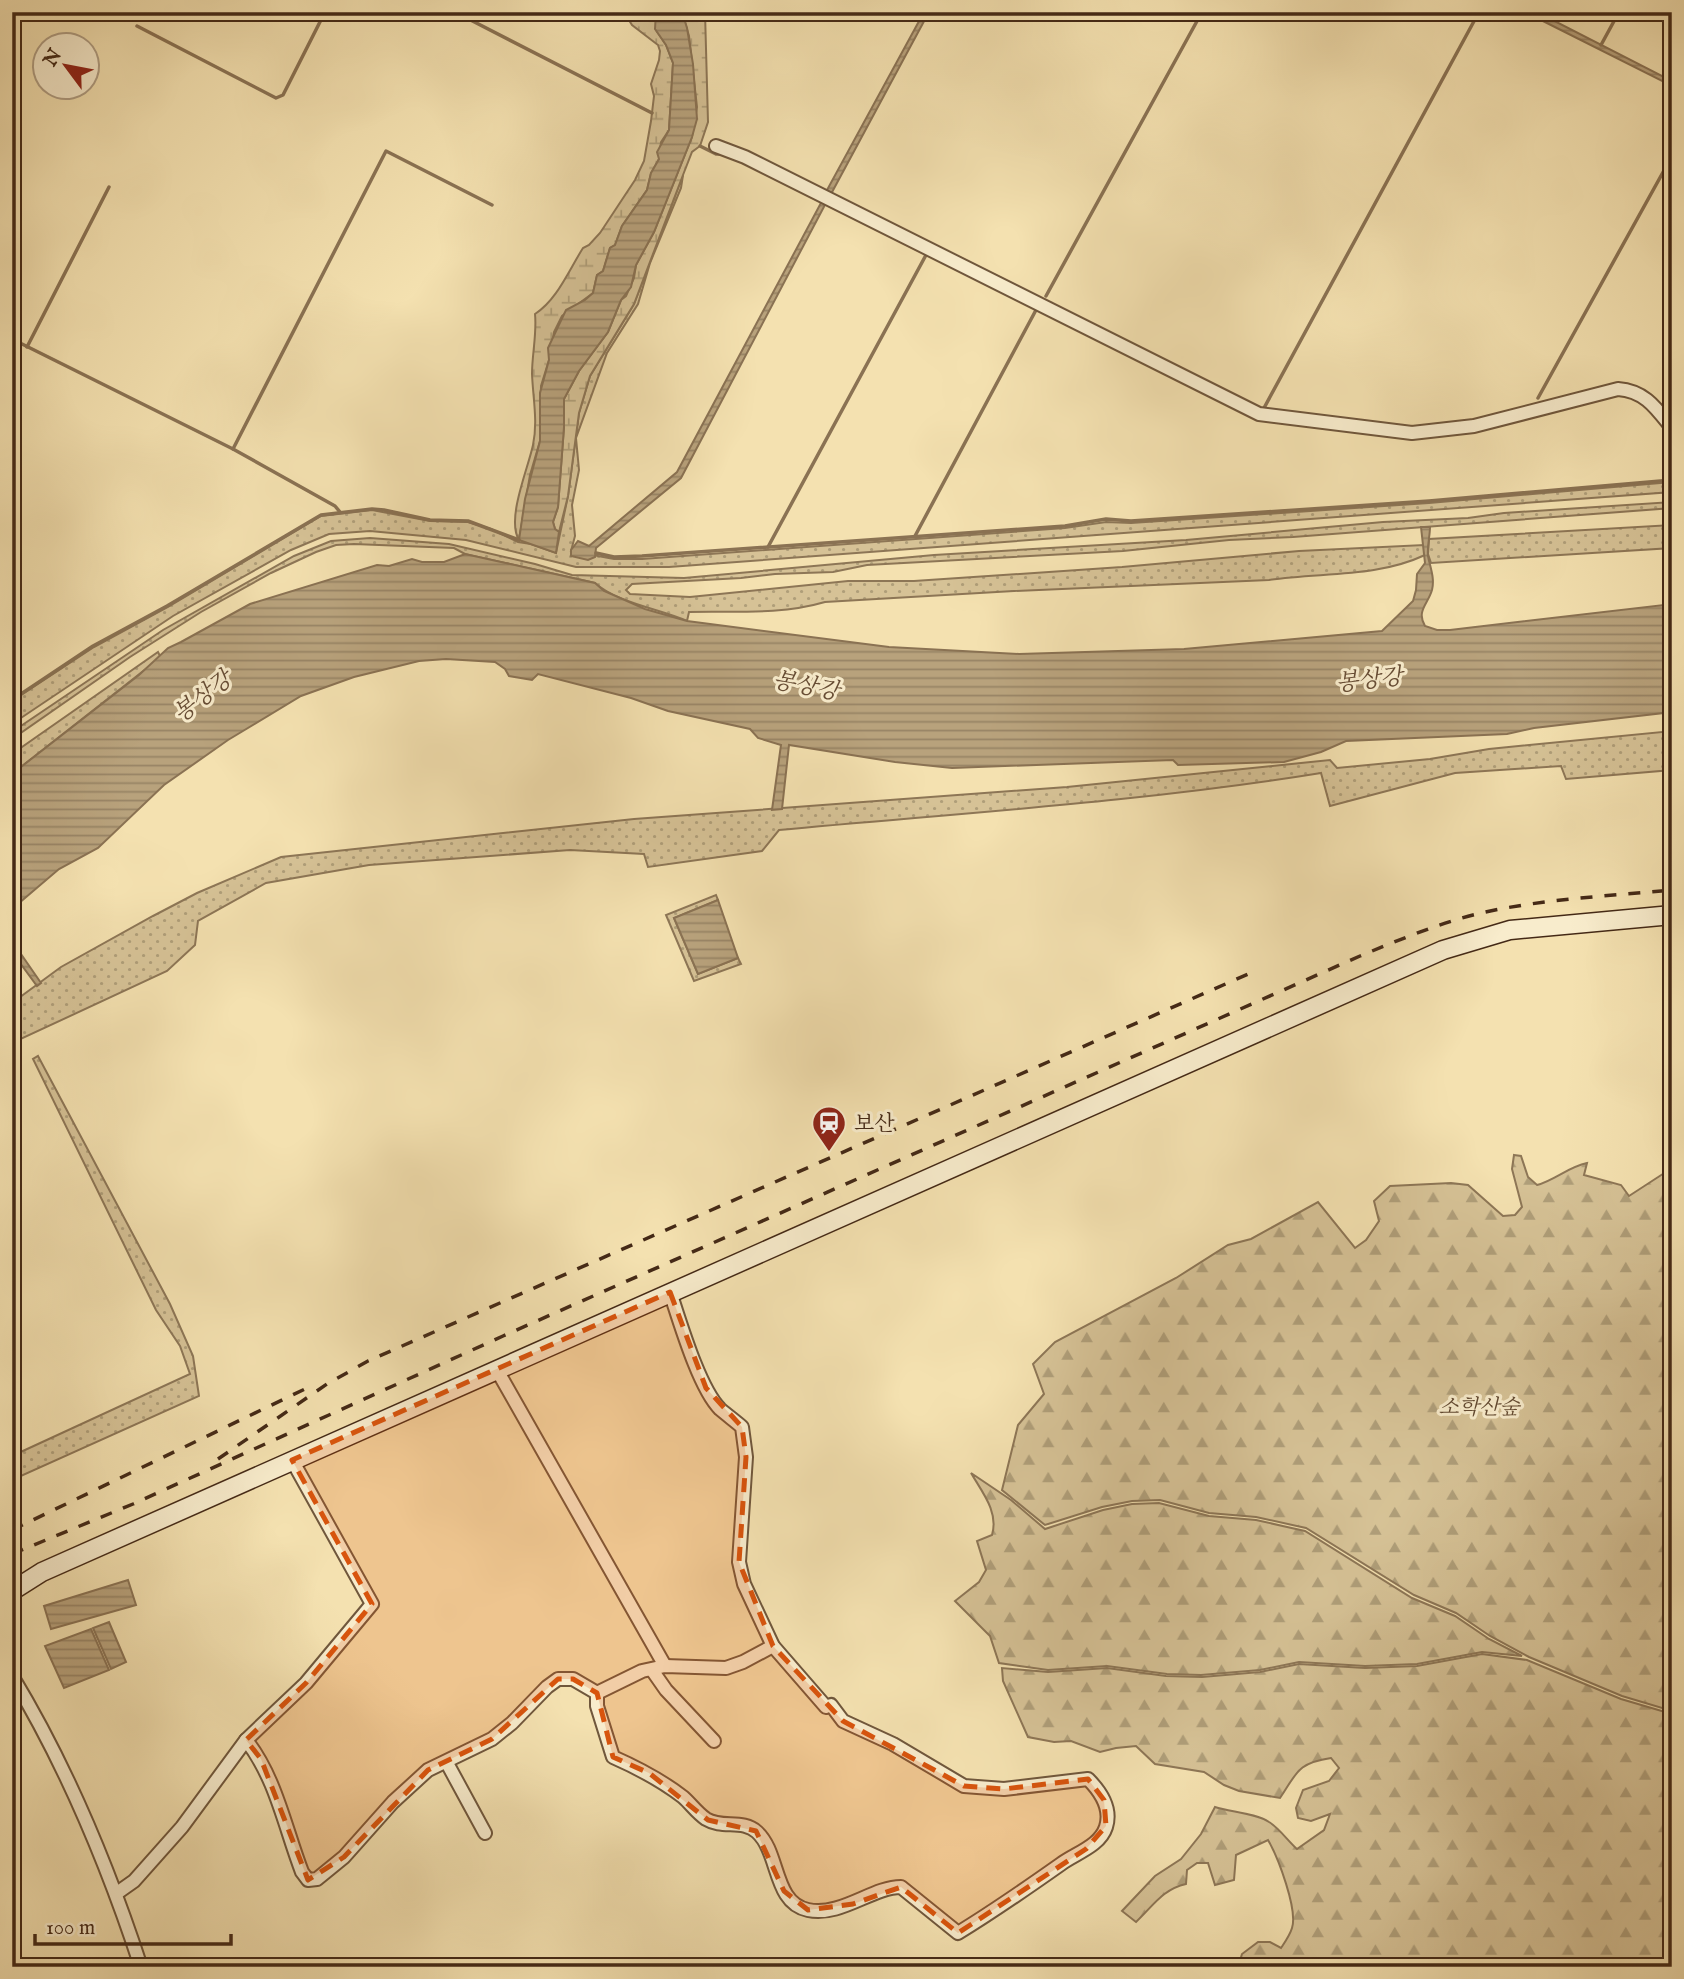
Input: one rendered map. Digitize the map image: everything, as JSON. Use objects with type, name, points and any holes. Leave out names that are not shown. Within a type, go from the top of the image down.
[{"type":"main road","points":[[12,1591],[42,1572],[292,1460],[1443,950],[1510,930],[1672,915]]},
{"type":"street","points":[[716,146],[745,156],[1259,414],[1412,433],[1474,426],[1618,389],[1628,390],[1650,400],[1672,428]]},
{"type":"street","points":[[597,1693],[597,1706],[613,1757],[649,1773],[708,1820],[722,1824],[741,1824],[756,1831],[766,1844],[784,1891],[795,1904],[808,1910],[853,1904],[890,1887],[901,1887],[958,1933],[1010,1901],[1100,1838],[1106,1826],[1104,1800],[1087,1779],[1004,1789],[964,1786],[893,1744],[843,1721],[831,1705],[826,1707],[773,1646],[744,1584],[738,1562],[746,1457],[742,1427],[719,1408],[706,1388],[670,1292]]},
{"type":"street","points":[[497,1370],[659,1668],[666,1690],[714,1741]]},
{"type":"street","points":[[117,1893],[134,1881],[182,1827],[246,1740],[306,1683],[372,1604],[292,1460]]},
{"type":"street","points":[[597,1693],[642,1671],[659,1668],[726,1668],[773,1646]]},
{"type":"street","points":[[12,1676],[78,1802],[117,1893],[141,1967]]},
{"type":"street","points":[[246,1740],[261,1759],[271,1781],[302,1872],[308,1880],[317,1879],[344,1857],[411,1783],[428,1770],[492,1739],[558,1679],[573,1679],[597,1693]]},
{"type":"street","points":[[447,1763],[485,1833]]},
{"type":"highlighted area","points":[[670,1292],[706,1388],[742,1427],[746,1457],[739,1562],[773,1646],[843,1721],[964,1786],[1004,1789],[1088,1779],[1104,1800],[1106,1826],[1086,1849],[958,1933],[901,1887],[853,1904],[808,1910],[784,1891],[756,1831],[708,1820],[649,1773],[613,1757],[597,1693],[573,1679],[558,1679],[492,1739],[428,1770],[344,1857],[308,1880],[261,1759],[246,1740],[306,1683],[372,1604],[292,1460]]},
{"type":"green space","points":[[624,12],[656,12],[656,30],[673,63],[669,130],[661,142],[659,159],[651,173],[647,190],[622,226],[615,245],[610,248],[603,271],[597,275],[593,293],[562,316],[554,332],[541,386],[540,441],[530,475],[519,540],[515,520],[516,507],[535,428],[532,374],[535,314],[556,293],[583,248],[600,233],[635,180],[644,161],[654,96],[651,84],[660,51],[658,45],[632,25]]},
{"type":"green space","points":[[682,12],[705,12],[708,122],[700,146],[692,152],[634,304],[590,376],[579,413],[568,496],[559,532],[553,522],[558,507],[564,399],[579,371],[608,332],[621,300],[626,296],[636,265],[654,232],[692,137],[697,107],[689,36]]},
{"type":"green space","points":[[683,175],[681,188],[650,263],[638,304],[607,353],[576,438],[579,470],[572,505],[575,536],[571,551],[614,559],[642,559],[1065,528],[1106,522],[1131,523],[1429,503],[1672,482],[1672,492],[669,567],[576,567],[466,540],[370,531],[329,534],[291,550],[173,616],[12,724],[12,701],[94,647],[168,607],[321,516],[372,510],[430,521],[468,522],[518,542],[556,553],[568,496],[579,413],[590,376],[634,304]]},
{"type":"green space","points":[[1672,502],[1672,508],[1229,540],[1123,551],[867,565],[833,572],[632,584],[626,590],[630,594],[690,597],[848,581],[914,581],[1122,567],[1299,551],[1424,545],[1425,555],[1387,567],[1348,573],[1269,580],[825,602],[774,611],[689,612],[687,621],[627,601],[595,583],[465,554],[454,548],[336,545],[271,573],[201,612],[130,657],[12,739],[12,732],[163,630],[294,556],[331,541],[370,538],[449,544],[572,575],[684,578],[934,555],[1186,540],[1383,522]]},
{"type":"green space","points":[[1672,525],[1672,548],[1431,563],[1428,554],[1429,539]]},
{"type":"green space","points":[[158,652],[160,656],[156,661],[12,774],[12,754]]},
{"type":"green space","points":[[1672,731],[1672,770],[1566,779],[1561,766],[1455,773],[1330,806],[1321,773],[1186,792],[779,830],[762,851],[648,867],[644,854],[570,850],[369,865],[266,883],[198,921],[195,945],[167,971],[12,1043],[12,1003],[61,967],[197,893],[281,857],[634,819],[1067,787],[1330,760],[1337,768],[1430,759],[1489,749]]},
{"type":"green space","points":[[716,895],[718,900],[674,918],[698,974],[738,958],[741,964],[694,981],[666,915]]},
{"type":"green space","points":[[38,1056],[170,1304],[193,1356],[199,1396],[12,1480],[12,1456],[190,1374],[180,1346],[156,1310],[33,1059]]},
{"type":"green space","name":"소학산숲","points":[[1514,1155],[1521,1156],[1528,1177],[1537,1185],[1587,1163],[1584,1175],[1621,1185],[1629,1196],[1672,1168],[1672,1711],[1622,1696],[1529,1657],[1490,1636],[1456,1613],[1414,1595],[1306,1528],[1256,1517],[1209,1513],[1160,1500],[1132,1501],[1102,1507],[1045,1525],[1002,1490],[1018,1425],[1044,1394],[1033,1364],[1055,1342],[1176,1278],[1228,1245],[1251,1239],[1318,1202],[1355,1248],[1366,1240],[1379,1221],[1374,1201],[1390,1186],[1451,1183],[1468,1185],[1503,1216],[1515,1215],[1522,1207],[1512,1169]]},
{"type":"green space","points":[[971,1473],[1011,1500],[1045,1529],[1103,1510],[1132,1504],[1159,1503],[1209,1516],[1256,1520],[1305,1531],[1412,1598],[1455,1616],[1489,1639],[1522,1656],[1482,1652],[1417,1664],[1365,1666],[1299,1662],[1260,1670],[1201,1675],[1167,1674],[1107,1666],[1048,1670],[999,1663],[990,1636],[955,1601],[979,1582],[986,1570],[977,1541],[992,1535],[994,1527],[988,1502]]},
{"type":"green space","points":[[1482,1654],[1527,1660],[1621,1699],[1672,1714],[1672,1956],[1666,1967],[1238,1967],[1242,1954],[1258,1942],[1270,1942],[1281,1948],[1292,1928],[1290,1897],[1268,1840],[1236,1855],[1234,1880],[1215,1885],[1208,1863],[1197,1863],[1187,1870],[1186,1884],[1165,1894],[1136,1922],[1122,1911],[1155,1876],[1181,1859],[1201,1834],[1215,1807],[1264,1819],[1297,1849],[1324,1830],[1330,1814],[1311,1821],[1298,1818],[1296,1808],[1303,1790],[1329,1781],[1339,1768],[1331,1758],[1304,1766],[1280,1798],[1239,1791],[1204,1772],[1155,1764],[1136,1746],[1100,1752],[1071,1741],[1054,1742],[1028,1737],[1003,1681],[1002,1668],[1048,1672],[1107,1668],[1166,1676],[1202,1677],[1260,1672],[1299,1664],[1365,1668],[1417,1666]]},
{"type":"water","points":[[656,12],[682,12],[693,64],[697,119],[654,232],[636,265],[631,287],[621,300],[608,332],[579,371],[564,399],[558,507],[553,522],[559,532],[556,553],[519,540],[525,499],[540,441],[540,393],[549,360],[548,348],[566,310],[593,293],[597,275],[603,271],[610,248],[615,245],[622,226],[647,190],[651,173],[659,159],[657,152],[669,130],[673,63],[666,45],[655,29]]},
{"type":"water","points":[[924,12],[929,12],[831,194],[827,190]]},
{"type":"water","points":[[1525,12],[1537,12],[1672,81],[1672,86]]},
{"type":"water","points":[[822,201],[827,201],[681,478],[596,548],[595,557],[588,560],[571,556],[571,550],[578,541],[589,546],[677,472]]},
{"type":"water","name":"봉상강","points":[[1421,527],[1430,527],[1428,556],[1433,581],[1422,616],[1425,626],[1437,630],[1672,604],[1672,712],[1534,728],[1507,734],[1346,741],[1321,752],[1284,762],[1178,765],[1173,760],[952,768],[789,745],[782,809],[772,810],[781,745],[758,738],[750,729],[668,711],[631,698],[538,674],[532,680],[509,676],[505,669],[495,662],[446,659],[419,661],[354,677],[301,696],[228,740],[164,785],[98,848],[59,869],[12,909],[12,774],[139,675],[168,648],[250,604],[377,565],[389,566],[412,559],[444,562],[465,554],[595,583],[604,591],[645,609],[687,621],[889,647],[1019,654],[1184,649],[1382,631],[1413,601],[1417,574],[1425,563]]},
{"type":"water","points":[[718,900],[738,958],[698,974],[674,918]]},
{"type":"water","points":[[12,941],[41,983],[37,986],[12,952]]},
{"type":"water","points":[[128,1580],[136,1605],[51,1629],[44,1606]]},
{"type":"water","points":[[109,1622],[126,1662],[111,1669],[93,1628]]},
{"type":"water","points":[[91,1629],[109,1670],[64,1688],[45,1646]]},
{"type":"waterway","points":[[137,26],[276,98],[283,95],[325,12]]},
{"type":"waterway","points":[[455,12],[652,113]]},
{"type":"waterway","points":[[1046,296],[1202,12]]},
{"type":"waterway","points":[[1264,408],[1479,12]]},
{"type":"waterway","points":[[1601,45],[1619,12]]},
{"type":"waterway","points":[[700,146],[716,154],[723,154]]},
{"type":"waterway","points":[[233,449],[386,151],[492,205]]},
{"type":"waterway","points":[[1538,398],[1672,156]]},
{"type":"waterway","points":[[27,347],[109,187]]},
{"type":"waterway","points":[[768,547],[926,255]]},
{"type":"waterway","points":[[915,536],[1036,310]]},
{"type":"waterway","points":[[12,339],[233,449],[335,506],[340,512]]},
{"type":"waterway","points":[[596,553],[614,557],[642,556],[1065,526],[1106,519],[1131,521],[1429,501],[1672,480]]},
{"type":"waterway","points":[[12,700],[93,646],[167,606],[321,515],[384,510],[430,520],[468,521],[519,540]]},
{"type":"railway","points":[[12,1554],[133,1504],[503,1336],[1389,944],[1450,922],[1504,908],[1576,898],[1672,890]]},
{"type":"railway","points":[[218,1459],[327,1384],[368,1361],[1255,971]]},
{"type":"railway","points":[[12,1530],[307,1388]]},
{"type":"place","name":"보산","points":[[829,1153]]}]
